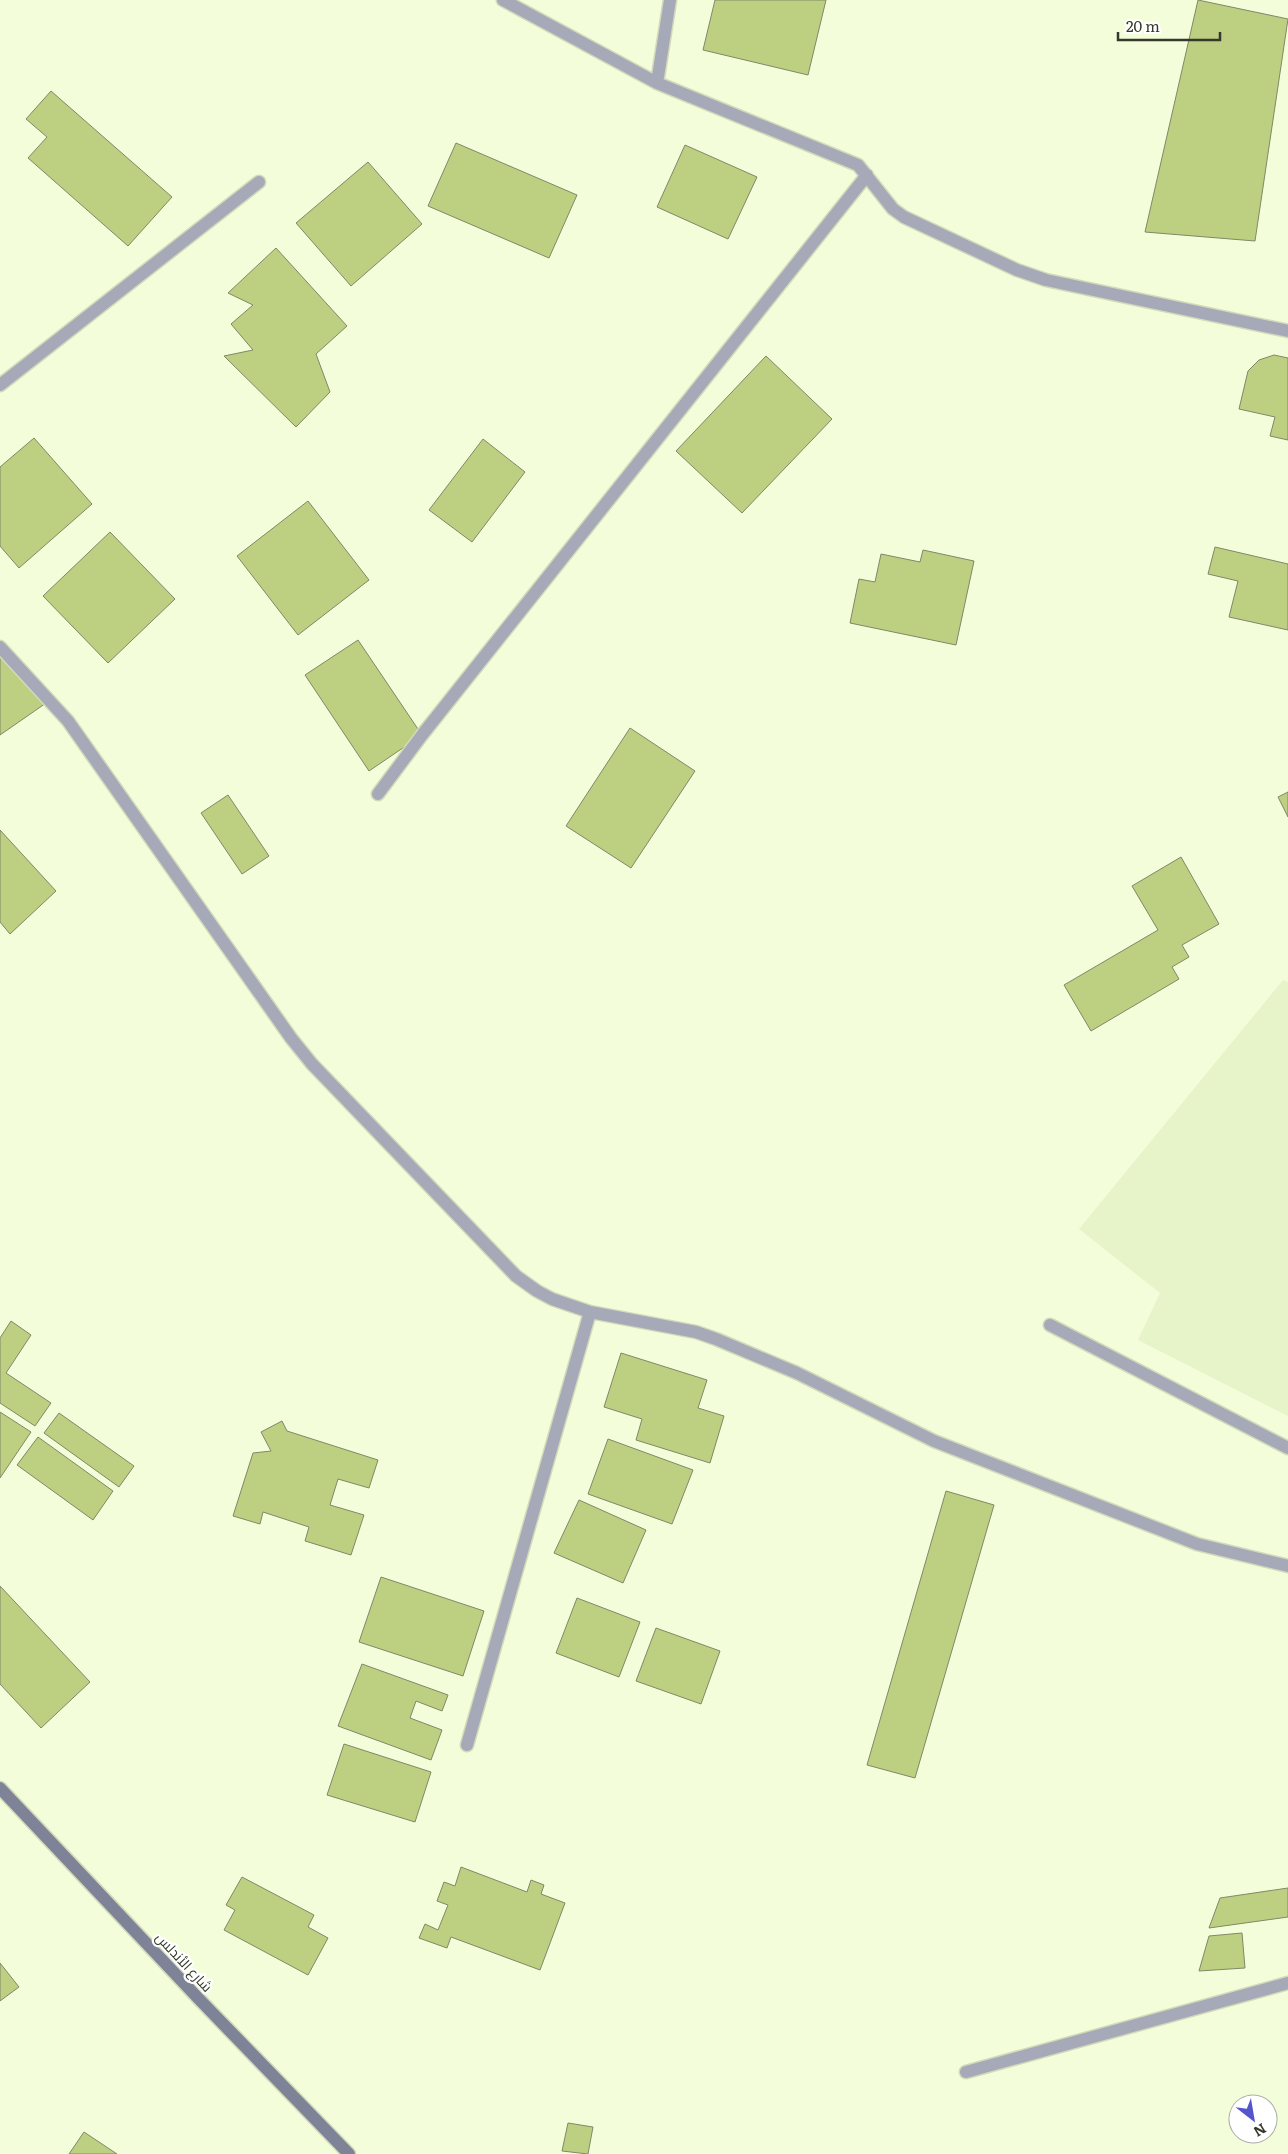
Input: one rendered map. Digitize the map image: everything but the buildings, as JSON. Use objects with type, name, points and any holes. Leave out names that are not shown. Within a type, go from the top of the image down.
[{"type":"main road","name":"شارع الأندلس","points":[[0,1788],[198,1998],[349,2154]]},
{"type":"street","points":[[503,0],[657,83],[858,165],[893,208],[904,217],[1017,270],[1074,287],[1288,331]]},
{"type":"street","points":[[657,83],[670,0]]},
{"type":"street","points":[[378,794],[422,735],[867,175]]},
{"type":"street","points":[[0,385],[259,182]]},
{"type":"street","points":[[0,646],[68,721],[291,1038],[312,1064],[516,1276],[536,1291],[552,1299],[590,1312],[696,1332],[716,1339],[797,1373],[943,1444],[1197,1544],[1288,1566]]},
{"type":"street","points":[[467,1745],[590,1312]]},
{"type":"street","points":[[1050,1325],[1288,1448]]},
{"type":"street","points":[[966,2072],[1288,1983]]},
{"type":"shaded area","points":[[1283,980],[1288,982],[1288,1416],[1138,1340],[1160,1293],[1079,1229]]}]
